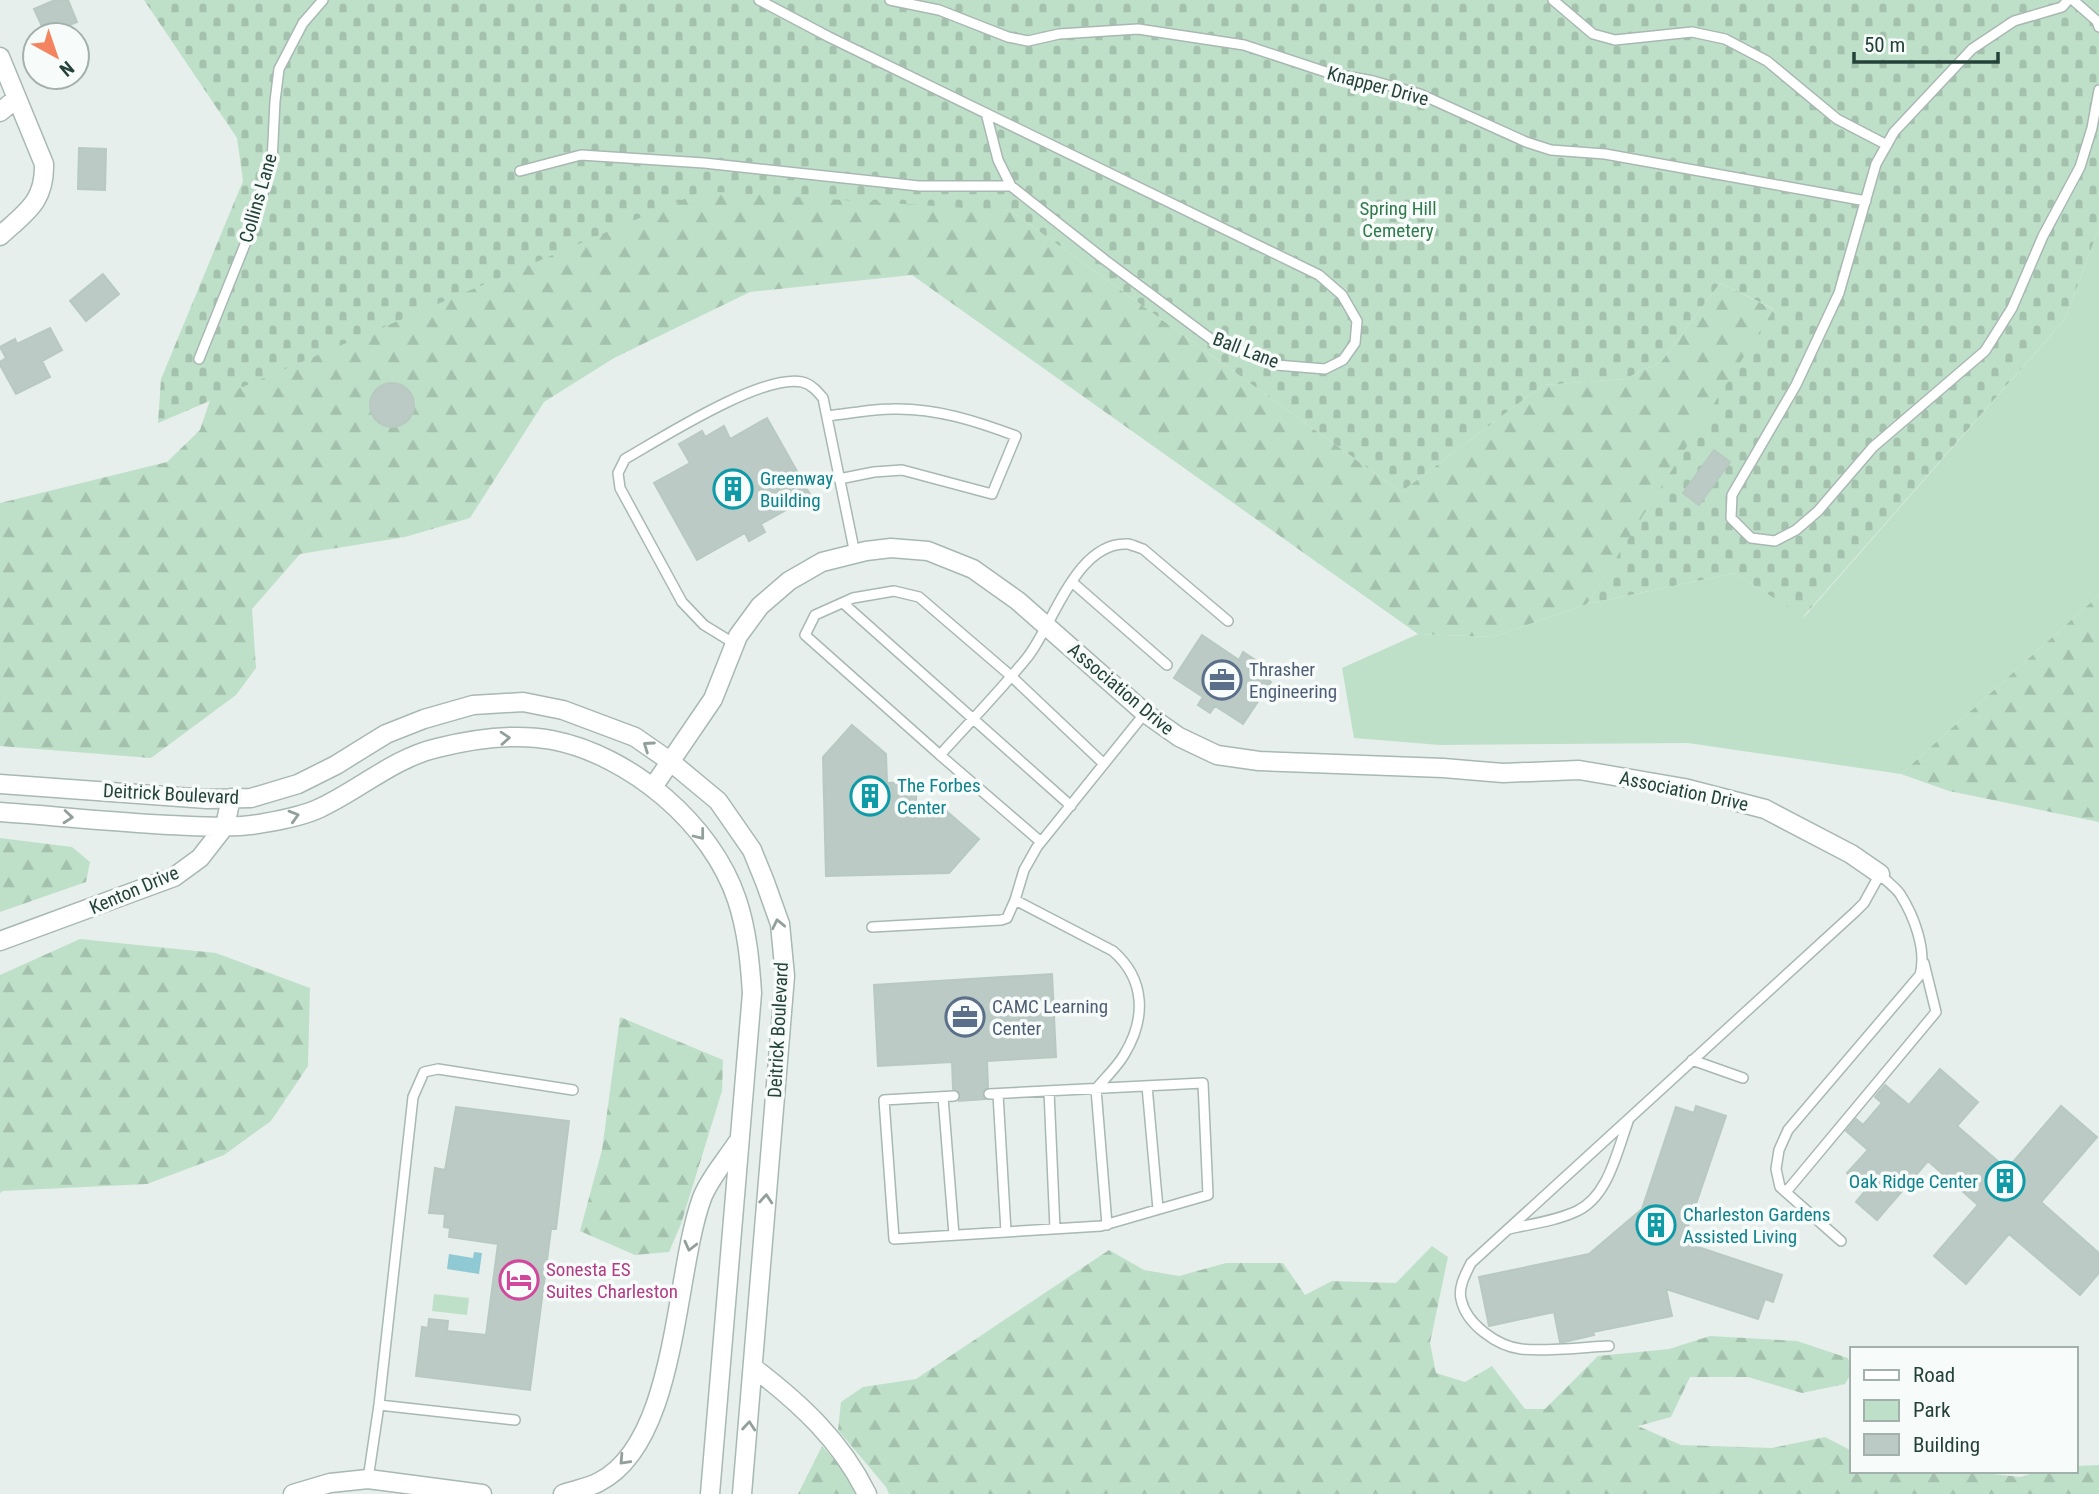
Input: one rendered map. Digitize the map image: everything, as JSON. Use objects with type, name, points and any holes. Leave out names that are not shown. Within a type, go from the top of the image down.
[{"type":"street","points":[[0,57],[44,164],[44,178],[37,201],[0,236]]},
{"type":"street","points":[[0,112],[17,98]]},
{"type":"street","name":"Association Drive","points":[[653,787],[713,699],[735,644],[760,606],[789,581],[822,562],[891,548],[928,551],[973,569],[1018,601],[1145,713],[1179,737],[1217,755],[1259,761],[1503,773],[1579,770],[1684,789],[1765,809],[1851,854],[1880,874]]},
{"type":"street","name":"Deitrick Boulevard","points":[[0,785],[207,799],[251,798],[298,784],[386,734],[424,719],[473,705],[523,702],[563,710],[635,737],[671,762],[718,801],[752,850],[780,924],[785,976],[742,1494]]},
{"type":"street","name":"Deitrick Boulevard","points":[[0,812],[131,823],[225,827],[263,823],[319,809],[398,764],[435,748],[519,737],[552,740],[582,748],[653,787],[684,815],[714,853],[736,898],[750,954],[752,993],[710,1494]]},
{"type":"street","name":"Kenton Drive","points":[[0,941],[174,877],[200,858],[225,827],[231,798]]},
{"type":"street","points":[[563,1494],[600,1482],[627,1459],[648,1425],[665,1381],[684,1272],[702,1196],[738,1140]]},
{"type":"street","points":[[754,1368],[792,1397],[831,1436],[856,1470],[867,1494]]},
{"type":"street","points":[[293,1494],[330,1483],[368,1479],[482,1494]]},
{"type":"lane","name":"Collins Lane","points":[[200,359],[256,217],[272,162],[279,69],[303,23],[323,0]]},
{"type":"lane","name":"Ball Lane","points":[[759,0],[1319,275],[1342,295],[1357,321],[1355,343],[1343,360],[1325,369],[1276,365],[1212,338],[1105,260],[1012,186],[998,160],[986,113]]},
{"type":"lane","name":"Knapper Drive","points":[[890,0],[939,10],[1008,37],[1028,41],[1059,34],[1138,29],[1244,45],[1329,74],[1373,81],[1420,94],[1526,142],[1551,150],[1605,154],[1866,201]]},
{"type":"lane","points":[[1553,0],[1593,34],[1615,40],[1692,32],[1725,39],[1767,61],[1837,119],[1887,145]]},
{"type":"lane","points":[[2099,27],[2097,21],[2071,0],[2062,7],[2014,21],[1972,49],[1894,132],[1876,164],[1839,293],[1796,385],[1732,495],[1731,518],[1751,538],[1775,541],[1796,530],[1818,511],[1873,447],[1985,351],[2012,308],[2042,236],[2080,167],[2092,128],[2099,90]]},
{"type":"lane","points":[[520,171],[581,155],[704,163],[919,186],[1012,186]]},
{"type":"lane","points":[[735,644],[704,625],[682,602],[620,488],[618,473],[625,459],[712,408],[786,382],[801,382],[812,387],[823,398],[855,554]]},
{"type":"lane","points":[[827,416],[892,409],[932,412],[970,419],[1016,436],[992,494],[902,470],[839,479]]},
{"type":"lane","points":[[940,755],[1029,656],[1080,568],[1107,548],[1128,544],[1143,550],[1228,621]]},
{"type":"lane","points":[[1072,582],[1167,665]]},
{"type":"lane","points":[[1041,842],[805,635],[815,615],[853,598],[894,591],[919,597],[1011,676],[1104,764]]},
{"type":"lane","points":[[843,603],[1070,806]]},
{"type":"lane","points":[[872,927],[1007,918],[1024,870],[1041,842],[1145,713]]},
{"type":"lane","points":[[1609,1346],[1521,1349],[1484,1333],[1471,1318],[1460,1298],[1463,1279],[1471,1263],[1855,912],[1864,903],[1880,874],[1899,892],[1907,908],[1919,939],[1936,1012],[1786,1192]]},
{"type":"lane","points":[[1015,900],[1113,951],[1127,963],[1139,990],[1139,1018],[1134,1036],[1123,1057],[1096,1088],[1107,1225]]},
{"type":"lane","points":[[1842,1241],[1780,1187],[1776,1169],[1779,1150],[1788,1129],[1920,975],[1924,961]]},
{"type":"lane","points":[[1692,1060],[1743,1078]]},
{"type":"lane","points":[[368,1479],[379,1405],[412,1097],[419,1080],[424,1072],[438,1069],[573,1090]]},
{"type":"lane","points":[[954,1096],[884,1100],[894,1238],[1006,1232],[1107,1225],[1208,1195],[1203,1083],[993,1094],[1006,1232]]},
{"type":"lane","points":[[1147,1086],[1158,1209]]},
{"type":"lane","points":[[1049,1091],[1055,1229]]},
{"type":"lane","points":[[943,1097],[954,1235]]},
{"type":"lane","points":[[1507,1230],[1556,1219],[1579,1210],[1593,1198],[1606,1182],[1629,1118]]},
{"type":"lane","points":[[379,1405],[516,1420]]},
{"type":"green space","name":"Spring Hill Cemetery","points":[[144,0],[2099,0],[2099,228],[2065,319],[1803,617],[1735,573],[1587,604],[1774,309],[1720,283],[1661,362],[1624,379],[1543,385],[1401,492],[1011,211],[703,191],[158,423],[161,379],[243,181],[237,138]]},
{"type":"green space","points":[[703,175],[1011,211],[1401,492],[1543,385],[1624,379],[1661,362],[1720,283],[1775,310],[1587,604],[1493,637],[1418,634],[912,275],[750,292],[614,358],[544,402],[470,518],[405,537],[300,554],[252,609],[256,668],[236,695],[151,758],[0,746],[0,503],[167,462],[200,430],[269,224]]},
{"type":"green space","points":[[2099,228],[2099,595],[1901,774],[1688,743],[1440,745],[1354,738],[1342,668],[1418,634],[1493,637],[1587,604],[1735,573],[1804,617],[2065,319]]},
{"type":"green space","points":[[2099,595],[2099,822],[1949,791],[1901,774]]},
{"type":"green space","points":[[0,838],[72,847],[90,862],[86,882],[0,912]]},
{"type":"green space","points":[[80,939],[216,953],[310,988],[308,1066],[271,1121],[224,1155],[147,1184],[0,1193],[0,975]]},
{"type":"green space","points":[[620,1017],[723,1060],[722,1091],[681,1224],[669,1252],[635,1255],[580,1231],[602,1150]]},
{"type":"green space","points":[[1432,1246],[1448,1257],[1430,1343],[1436,1373],[1465,1382],[1492,1366],[1525,1409],[1545,1409],[1598,1356],[1669,1349],[1710,1336],[1797,1341],[1848,1358],[1850,1375],[1845,1384],[1802,1393],[1748,1377],[1690,1377],[1671,1417],[1638,1426],[1681,1445],[1772,1448],[1825,1437],[1850,1450],[1850,1473],[1984,1473],[2020,1477],[2034,1473],[2078,1473],[2078,1466],[2099,1465],[2099,1494],[889,1494],[838,1430],[841,1402],[863,1387],[916,1379],[1109,1250],[1144,1270],[1179,1276],[1226,1263],[1283,1263],[1305,1295],[1332,1281],[1396,1283]]},
{"type":"green space","points":[[434,1294],[469,1298],[467,1315],[432,1311]]},
{"type":"green space","points":[[822,1446],[851,1479],[856,1494],[798,1494]]},
{"type":"water","points":[[474,1252],[482,1253],[479,1274],[447,1269],[449,1254],[473,1258]]},
{"type":"building","points":[[55,0],[68,0],[77,21],[40,21],[34,9]]},
{"type":"building","points":[[79,148],[106,149],[105,190],[78,189]]},
{"type":"building","points":[[103,274],[119,294],[86,321],[70,301]]},
{"type":"building","points":[[50,328],[62,350],[42,361],[50,377],[16,394],[0,365],[6,358],[0,347],[15,339],[17,344]]},
{"type":"building","points":[[392,383],[407,390],[414,405],[407,420],[392,427],[377,420],[370,405],[377,390]]},
{"type":"building","name":"Greenway Building","points":[[767,418],[811,496],[761,524],[765,532],[749,541],[745,533],[697,560],[654,483],[690,463],[679,444],[702,431],[705,437],[724,426],[730,439]]},
{"type":"building","points":[[1714,450],[1730,462],[1699,505],[1683,493]]},
{"type":"building","name":"Thrasher Engineering","points":[[1202,635],[1239,660],[1243,652],[1257,661],[1252,669],[1271,682],[1243,724],[1215,706],[1210,713],[1198,705],[1203,697],[1174,678]]},
{"type":"building","name":"The Forbes Center","points":[[852,725],[886,754],[887,783],[916,782],[916,810],[944,809],[979,839],[949,873],[826,876],[823,757]]},
{"type":"building","name":"CAMC Learning Center","points":[[1052,974],[1056,1057],[987,1061],[988,1087],[983,1091],[985,1099],[959,1101],[960,1093],[953,1089],[952,1062],[878,1066],[874,985]]},
{"type":"building","name":"Oak Ridge Center","points":[[1940,1069],[1978,1102],[1957,1126],[2007,1169],[2061,1106],[2097,1137],[2041,1202],[2099,1253],[2099,1273],[2080,1295],[2009,1234],[1966,1284],[1934,1256],[1978,1205],[1928,1161],[1877,1220],[1856,1202],[1866,1190],[1847,1173],[1868,1150],[1846,1131],[1856,1119],[1863,1125],[1882,1103],[1875,1097],[1885,1085],[1909,1105]]},
{"type":"building","name":"Charleston Gardens Assisted Living","points":[[1696,1106],[1726,1116],[1683,1242],[1782,1275],[1773,1302],[1765,1299],[1758,1319],[1666,1289],[1672,1316],[1593,1332],[1594,1335],[1564,1342],[1560,1342],[1554,1312],[1489,1326],[1479,1277],[1589,1254],[1642,1209],[1676,1107],[1694,1113]]},
{"type":"building","name":"Sonesta ES Suites Charleston","points":[[456,1107],[569,1121],[556,1229],[551,1229],[530,1390],[416,1376],[422,1327],[428,1328],[429,1319],[448,1321],[447,1331],[486,1335],[498,1244],[449,1237],[450,1228],[444,1227],[445,1214],[429,1213],[435,1168],[445,1170]]},
{"type":"place","name":"Greenway Building","points":[[733,489]]},
{"type":"place","name":"Thrasher Engineering","points":[[1222,680]]},
{"type":"place","name":"The Forbes Center","points":[[870,796]]},
{"type":"place","name":"CAMC Learning Center","points":[[965,1017]]},
{"type":"place","name":"Oak Ridge Center","points":[[2005,1181]]},
{"type":"place","name":"Charleston Gardens Assisted Living","points":[[1656,1225]]},
{"type":"place","name":"Sonesta ES Suites Charleston","points":[[519,1280]]}]
